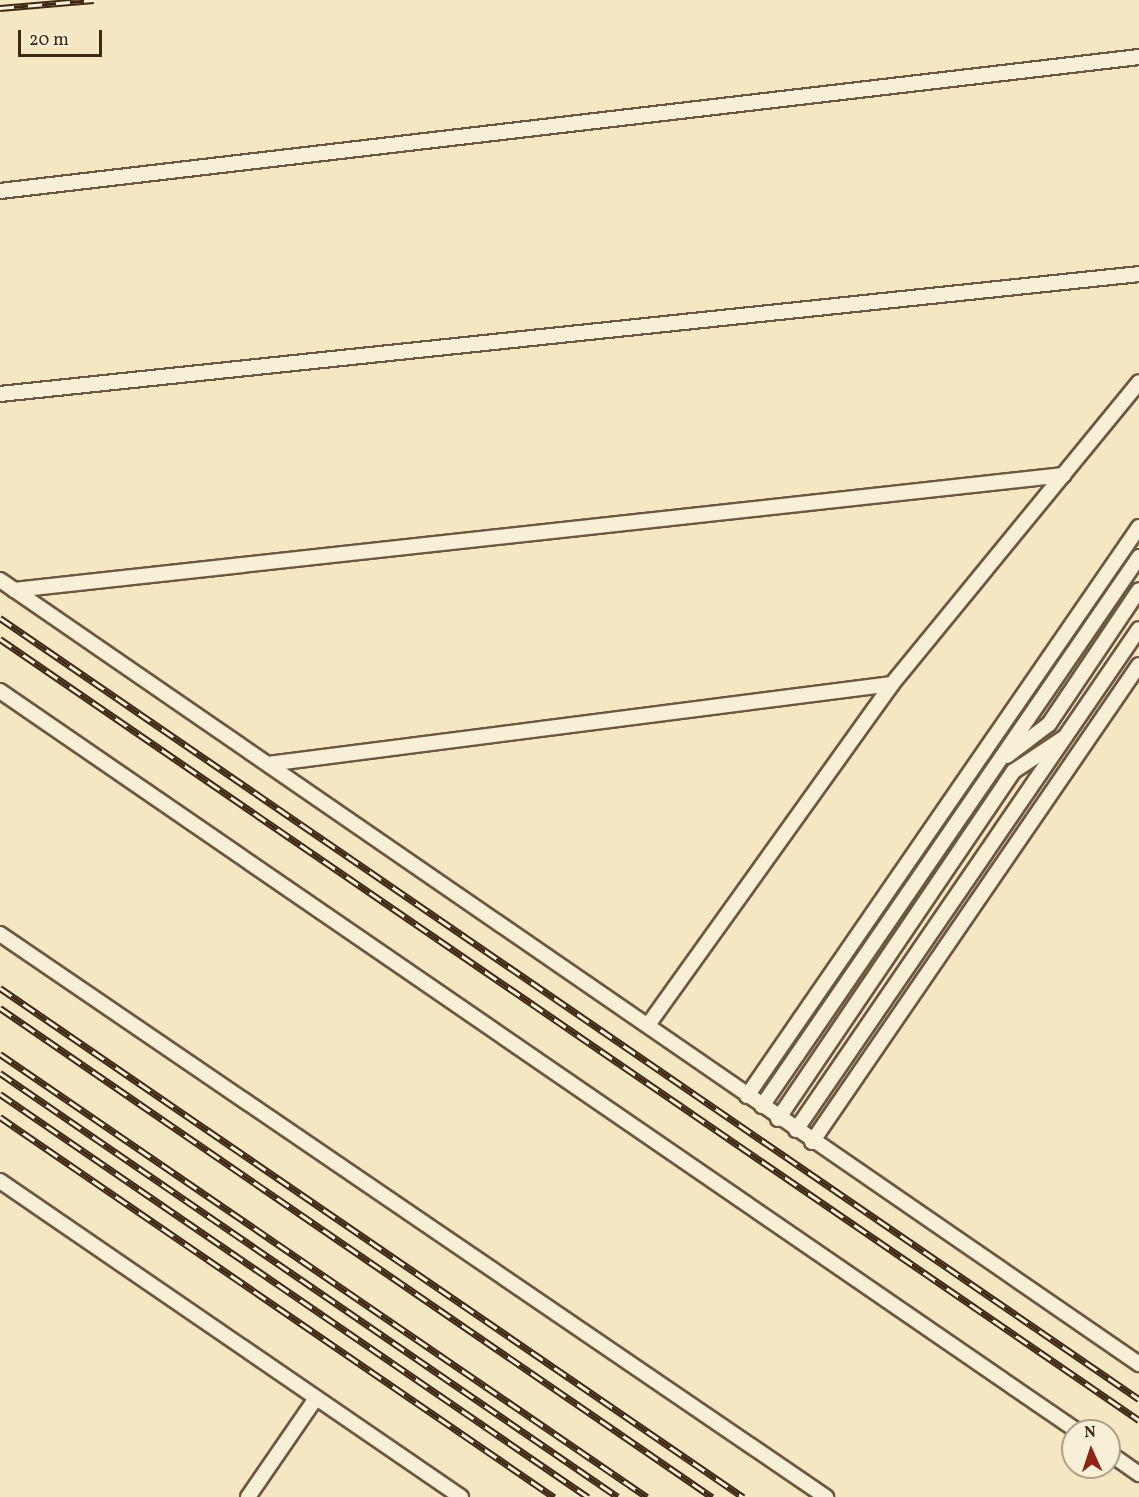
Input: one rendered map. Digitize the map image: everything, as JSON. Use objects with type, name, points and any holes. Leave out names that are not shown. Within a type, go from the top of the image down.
[{"type":"lane","points":[[0,191],[1139,57]]},
{"type":"lane","points":[[0,394],[1139,274]]},
{"type":"lane","points":[[648,1025],[892,684],[1139,382]]},
{"type":"lane","points":[[14,590],[1064,475]]},
{"type":"lane","points":[[747,1096],[1139,527]]},
{"type":"lane","points":[[762,1106],[1139,557]]},
{"type":"lane","points":[[0,580],[648,1025],[778,1119],[1139,1364]]},
{"type":"lane","points":[[999,762],[1049,724],[1139,590]]},
{"type":"lane","points":[[796,1130],[1139,629]]},
{"type":"lane","points":[[812,1142],[1139,665]]},
{"type":"lane","points":[[268,765],[892,684]]},
{"type":"lane","points":[[0,691],[1061,1420]]},
{"type":"lane","points":[[778,1119],[1014,771],[1069,734]]},
{"type":"lane","points":[[0,934],[826,1497]]},
{"type":"lane","points":[[0,1181],[461,1497]]},
{"type":"lane","points":[[248,1497],[316,1398]]},
{"type":"lane","points":[[1121,1461],[1139,1474]]},
{"type":"railway","points":[[0,8],[94,0]]},
{"type":"railway","points":[[0,618],[1139,1399]]},
{"type":"railway","points":[[0,639],[1139,1420]]},
{"type":"railway","points":[[0,988],[743,1497]]},
{"type":"railway","points":[[0,1008],[712,1497]]},
{"type":"railway","points":[[0,1054],[647,1497]]},
{"type":"railway","points":[[0,1073],[618,1497]]},
{"type":"railway","points":[[0,1094],[588,1497]]},
{"type":"railway","points":[[0,1117],[554,1497]]}]
